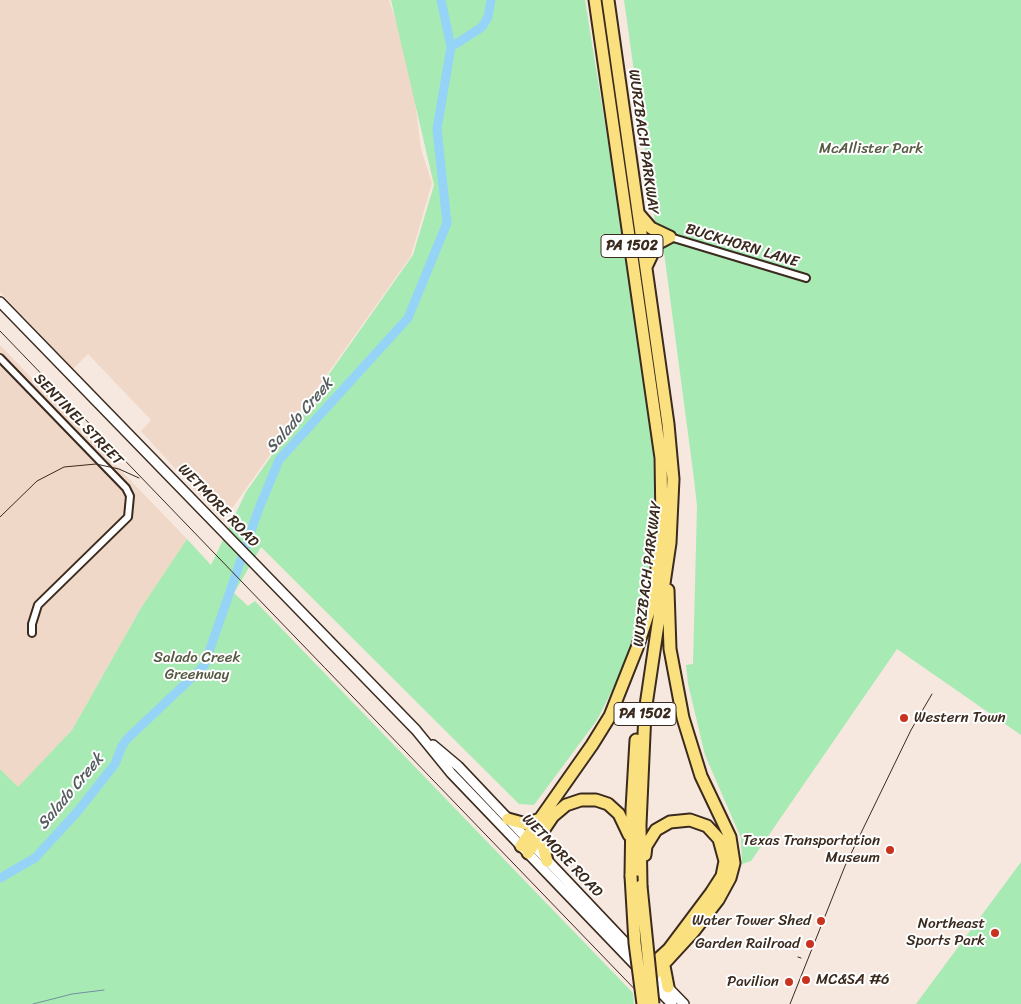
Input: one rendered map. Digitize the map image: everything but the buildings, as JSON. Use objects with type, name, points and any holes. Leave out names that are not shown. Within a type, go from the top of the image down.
[{"type":"highway","name":"WURZBACH PARKWAY","points":[[595,0],[661,458],[662,523],[639,705],[631,841],[635,943],[643,1004]]},
{"type":"highway","name":"WURZBACH PARKWAY","points":[[608,0],[671,446],[673,488],[670,543],[645,712],[640,825],[641,886],[653,1004]]},
{"type":"highway","points":[[637,211],[651,228],[670,237]]},
{"type":"highway","points":[[645,268],[654,248],[670,237]]},
{"type":"highway","points":[[649,974],[664,966],[718,900],[730,878],[734,863],[730,837],[701,776],[694,755],[675,682],[669,632],[670,543]]},
{"type":"highway","points":[[527,846],[542,818],[610,716],[638,648],[654,596]]},
{"type":"highway","points":[[527,846],[542,832],[553,816],[566,805],[581,800],[596,800],[608,804],[619,814],[631,841]]},
{"type":"highway","points":[[508,819],[526,824],[542,818]]},
{"type":"highway","points":[[641,886],[646,846],[653,833],[664,824],[680,820],[699,822],[707,826],[719,838],[725,861],[722,876],[696,914],[649,974]]},
{"type":"highway","points":[[542,832],[542,846],[547,861]]},
{"type":"highway","points":[[635,953],[646,956],[666,952]]},
{"type":"highway","points":[[664,966],[668,987]]},
{"type":"main road","name":"WETMORE ROAD","points":[[0,302],[416,730],[451,773],[527,846],[649,974],[668,987],[684,1004]]},
{"type":"main road","name":"WETMORE ROAD","points":[[416,730],[458,766],[508,819],[527,846],[547,861],[635,953],[672,1004]]},
{"type":"street","name":"BUCKHORN LANE","points":[[670,237],[806,278]]},
{"type":"street","name":"SENTINEL STREET","points":[[0,358],[126,488],[131,504],[128,517],[38,605],[32,624],[32,632]]},
{"type":"shaded area","points":[[0,0],[389,0],[410,63],[421,149],[432,183],[411,256],[223,521],[141,431],[151,420],[88,354],[73,369],[0,292]]},
{"type":"shaded area","points":[[0,345],[187,539],[141,608],[72,730],[18,788],[0,769]]},
{"type":"green space","name":"Salado Creek Greenway","points":[[391,0],[585,0],[629,273],[653,445],[655,516],[644,604],[620,675],[597,720],[534,805],[519,804],[261,547],[234,593],[248,606],[255,601],[633,993],[634,1004],[0,1004],[0,769],[18,787],[72,730],[141,608],[187,539],[211,565],[246,492],[413,255],[434,185]]},
{"type":"green space","name":"McAllister Park","points":[[624,0],[1021,0],[1021,735],[897,649],[751,861],[742,864],[741,838],[705,755],[688,684],[686,665],[693,664],[697,506],[664,252],[659,250]]},
{"type":"green space","name":"Northeast Sports Park","points":[[1021,862],[1021,1004],[916,1004]]},
{"type":"waterway","name":"Salado Creek","points":[[0,878],[35,858],[78,811],[115,764],[127,739],[204,666],[258,511],[279,460],[408,318],[447,223],[437,129],[451,47],[441,0]]},
{"type":"waterway","points":[[451,47],[482,27],[488,17],[491,0]]},
{"type":"waterway","points":[[33,1004],[72,994],[104,990]]},
{"type":"railway","points":[[0,331],[649,1004]]},
{"type":"railway","points":[[0,517],[37,481],[64,467],[96,464],[119,469],[139,478]]},
{"type":"railway","points":[[790,1004],[845,866],[911,730],[932,694]]},
{"type":"place","name":"Western Town","points":[[904,718]]},
{"type":"place","name":"Texas Transportation Museum","points":[[890,850]]},
{"type":"place","name":"Water Tower Shed","points":[[821,921]]},
{"type":"place","name":"Northeast Sports Park","points":[[995,933]]},
{"type":"place","name":"Garden Railroad","points":[[810,944]]},
{"type":"place","name":"MC&SA #6","points":[[806,980]]},
{"type":"place","name":"Pavilion","points":[[789,982]]}]
